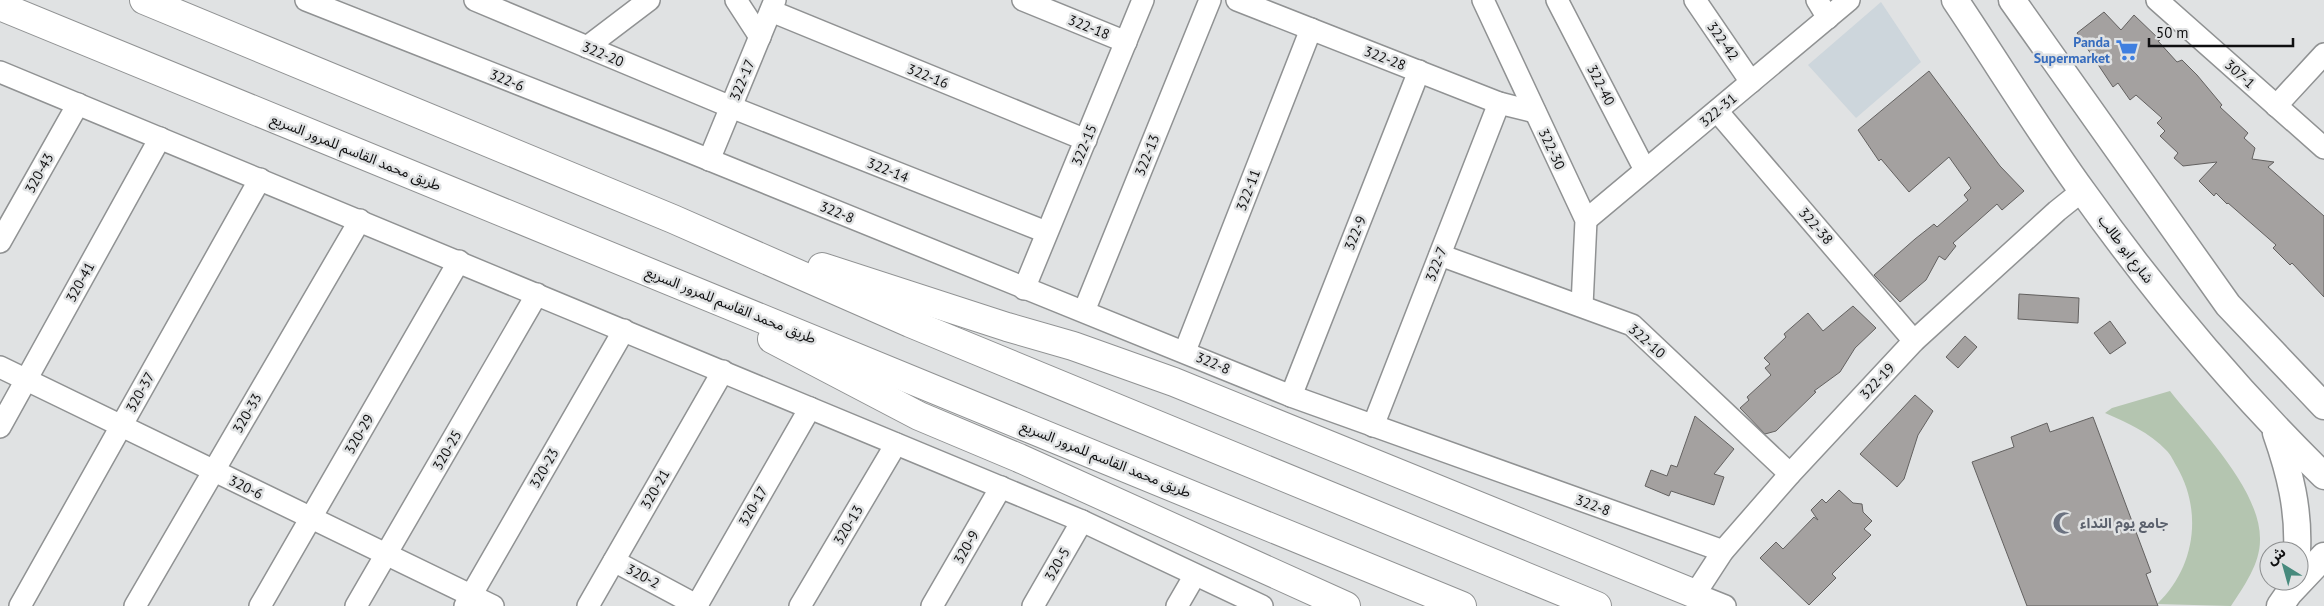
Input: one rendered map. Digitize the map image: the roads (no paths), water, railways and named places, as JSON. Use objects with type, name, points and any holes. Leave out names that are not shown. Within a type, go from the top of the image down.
[{"type":"highway","points":[[144,0],[673,219],[910,323],[1596,606]]},
{"type":"highway","name":"طريق محمد القاسم للمرور السريع","points":[[0,6],[1462,606]]},
{"type":"highway","points":[[673,219],[1007,327],[1073,346],[1155,376],[1695,594]]},
{"type":"highway","points":[[632,264],[919,416],[1019,458],[1346,606]]},
{"type":"main road","name":"شارع ابو طالب","points":[[1955,0],[2082,192],[2174,314],[2274,428],[2324,476]]},
{"type":"main road","points":[[2012,0],[2228,305],[2313,389],[2324,406]]},
{"type":"main road","points":[[2274,428],[2294,491],[2298,524],[2297,541]]},
{"type":"main road","points":[[2287,593],[2324,556]]},
{"type":"street","name":"322-6","points":[[306,0],[709,160]]},
{"type":"street","name":"322-20","points":[[475,0],[731,107]]},
{"type":"street","points":[[586,47],[649,0]]},
{"type":"street","points":[[736,0],[760,37]]},
{"type":"street","name":"322-18","points":[[1023,0],[1126,42]]},
{"type":"street","name":"322-15","points":[[1024,289],[1143,0]]},
{"type":"street","name":"322-13","points":[[1084,311],[1210,0]]},
{"type":"street","name":"322-28","points":[[1237,0],[1499,103],[1535,112]]},
{"type":"street","name":"322-30","points":[[1483,0],[1586,220],[1582,306]]},
{"type":"street","name":"322-40","points":[[1557,0],[1645,170]]},
{"type":"street","name":"322-42","points":[[1695,0],[1751,82]]},
{"type":"street","points":[[1816,0],[1828,18]]},
{"type":"street","name":"322-31","points":[[1586,220],[1849,0]]},
{"type":"street","name":"307-1","points":[[2157,0],[2324,148]]},
{"type":"street","name":"322-17","points":[[709,160],[773,6]]},
{"type":"street","name":"322-16","points":[[773,6],[1086,140]]},
{"type":"street","name":"322-11","points":[[1185,351],[1311,29]]},
{"type":"street","points":[[2276,106],[2324,54]]},
{"type":"street","name":"322-9","points":[[1291,396],[1419,71]]},
{"type":"street","points":[[0,72],[1082,521],[1262,606]]},
{"type":"street","name":"322-7","points":[[1373,426],[1499,103]]},
{"type":"street","name":"320-43","points":[[0,242],[78,104]]},
{"type":"street","name":"322-14","points":[[731,107],[1046,232]]},
{"type":"street","name":"322-38","points":[[1717,111],[1914,341]]},
{"type":"street","name":"320-41","points":[[0,427],[160,138]]},
{"type":"street","name":"322-8","points":[[709,160],[1024,289],[1185,351],[1291,396],[1723,551]]},
{"type":"street","name":"320-37","points":[[20,606],[260,179]]},
{"type":"street","name":"322-19","points":[[1695,594],[1723,551],[1790,474],[1914,341],[2058,211],[2082,192]]},
{"type":"street","name":"320-33","points":[[135,606],[360,220]]},
{"type":"street","name":"322-10","points":[[1440,255],[1632,325],[1790,474]]},
{"type":"street","name":"320-29","points":[[260,606],[459,261]]},
{"type":"street","name":"320-25","points":[[356,606],[537,294]]},
{"type":"street","name":"320-23","points":[[468,601],[624,330]]},
{"type":"street","name":"320-6","points":[[0,367],[386,554],[468,601],[493,606]]},
{"type":"street","name":"320-21","points":[[588,606],[723,371]]},
{"type":"street","name":"320-17","points":[[697,606],[810,408]]},
{"type":"street","name":"320-13","points":[[800,606],[896,444]]},
{"type":"street","name":"320-9","points":[[932,606],[1000,487]]},
{"type":"street","name":"320-5","points":[[1033,606],[1082,521]]},
{"type":"street","name":"320-2","points":[[614,561],[697,606]]},
{"type":"street","points":[[1178,606],[1195,575]]},
{"type":"street","points":[[1695,594],[1725,606]]},
{"type":"place","name":"Panda Supermarket","points":[[2127,50]]},
{"type":"place","name":"جامع يوم النداء","points":[[2064,523]]}]
